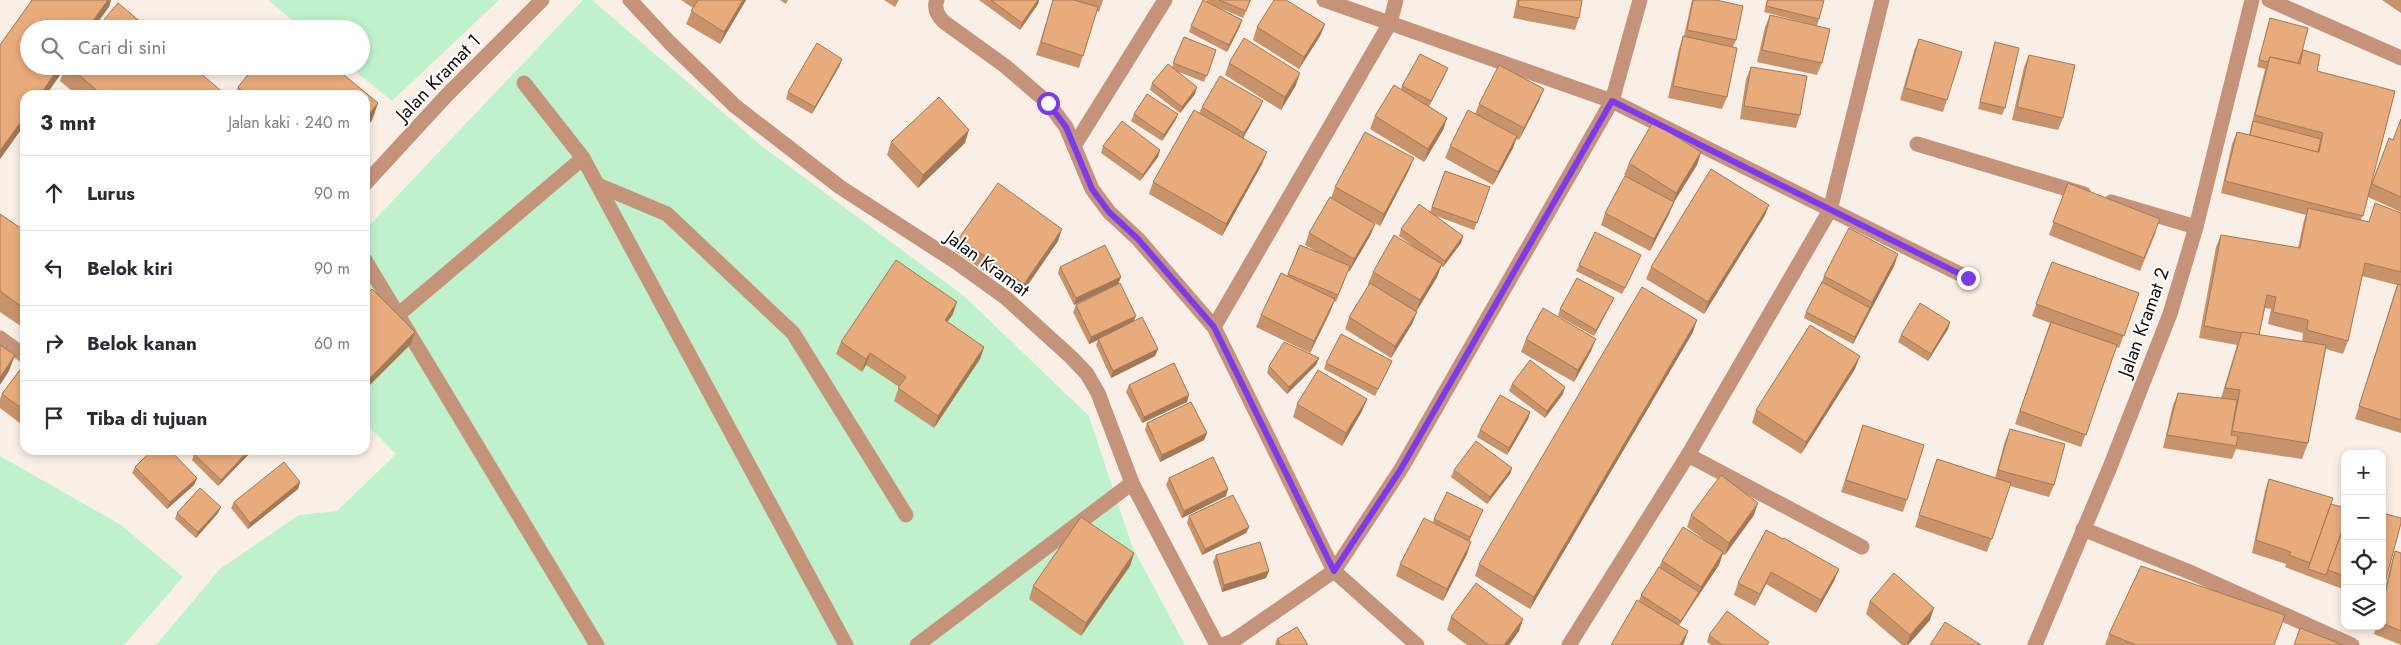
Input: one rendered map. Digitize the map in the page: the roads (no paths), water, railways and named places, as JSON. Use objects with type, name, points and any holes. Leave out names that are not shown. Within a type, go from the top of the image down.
[{"type":"street","name":"Jalan Kramat 1","points":[[370,179],[446,96],[542,0]]},
{"type":"street","name":"Jalan Kramat","points":[[630,0],[670,43],[735,106],[840,187],[956,262],[1006,298],[1087,374],[1098,392],[1132,483],[1217,645]]},
{"type":"street","points":[[937,0],[935,5],[938,15],[944,22],[1005,66],[1048,103],[1066,127],[1092,189],[1109,212],[1138,239],[1214,327],[1334,571],[1416,645]]},
{"type":"street","points":[[1074,146],[1165,0]]},
{"type":"street","points":[[1324,0],[1612,101],[1968,278]]},
{"type":"street","points":[[1214,327],[1390,23],[1396,0]]},
{"type":"street","points":[[1222,645],[1233,640],[1334,571],[1401,469],[1612,101],[1640,0]]},
{"type":"street","points":[[1570,645],[1688,455],[1830,210],[1882,0]]},
{"type":"street","name":"Jalan Kramat 2","points":[[2035,645],[2170,314],[2196,227],[2252,0]]},
{"type":"street","points":[[2269,0],[2401,58]]},
{"type":"street","points":[[524,83],[584,158],[846,645]]},
{"type":"street","points":[[1917,144],[2196,227]]},
{"type":"street","points":[[399,314],[584,158]]},
{"type":"street","points":[[598,185],[667,214],[793,333],[906,516]]},
{"type":"street","points":[[370,268],[597,645]]},
{"type":"street","points":[[0,338],[20,352]]},
{"type":"street","points":[[1688,455],[1862,546]]},
{"type":"street","points":[[916,645],[1132,483]]},
{"type":"street","points":[[2083,529],[2192,574],[2352,645]]}]
